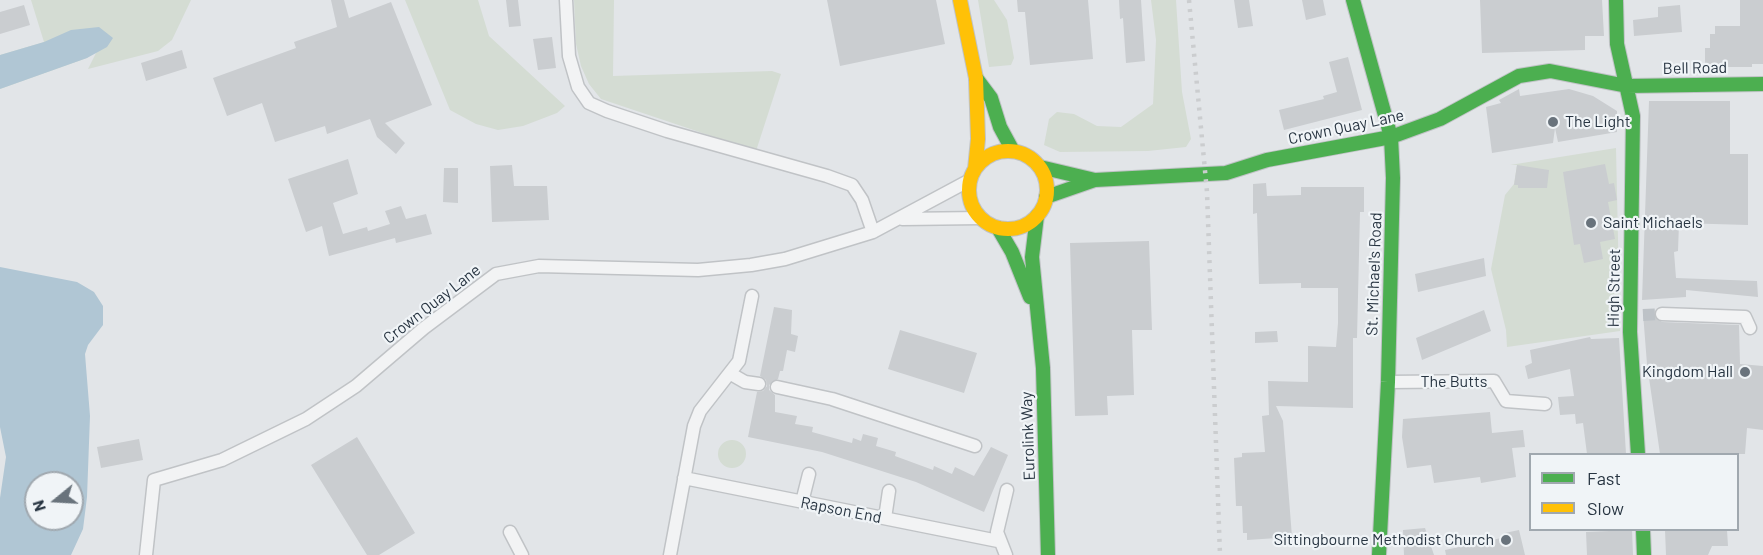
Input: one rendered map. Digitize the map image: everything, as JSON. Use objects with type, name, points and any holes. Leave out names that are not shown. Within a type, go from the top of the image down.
[{"type":"main road","points":[[960,0],[976,78],[978,139],[972,174],[970,200],[981,218],[998,228],[1019,227],[1037,216],[1046,197],[1044,177],[1040,167],[1032,160],[1013,151],[991,154],[972,174]]},
{"type":"main road","name":"St. Michael's Road","points":[[1353,0],[1391,137],[1393,189],[1388,382],[1379,555]]},
{"type":"main road","name":"High Street","points":[[1616,0],[1617,44],[1627,86],[1633,127],[1638,453]]},
{"type":"main road","name":"Crown Quay Lane","points":[[1046,197],[1095,180],[1226,173],[1267,160],[1391,137],[1440,119],[1519,76],[1550,71],[1627,86]]},
{"type":"main road","points":[[976,78],[991,98],[1000,127],[1013,151]]},
{"type":"main road","name":"Bell Road","points":[[1627,86],[1763,84]]},
{"type":"main road","name":"Crown Quay Lane","points":[[1040,167],[1095,180]]},
{"type":"main road","name":"Eurolink Way","points":[[1037,216],[1032,257],[1042,368],[1048,555]]},
{"type":"main road","name":"Eurolink Way","points":[[998,228],[1012,252],[1038,317]]},
{"type":"main road","points":[[1643,531],[1644,555]]},
{"type":"street","points":[[566,0],[569,56],[578,87],[589,103],[645,124],[852,185],[862,200],[873,232]]},
{"type":"street","name":"Crown Quay Lane","points":[[146,555],[154,480],[222,460],[306,419],[356,386],[424,328],[496,274],[539,266],[698,270],[785,259],[873,232],[901,219],[972,174]]},
{"type":"street","name":"Crown Quay Lane","points":[[901,219],[981,218]]},
{"type":"street","points":[[670,555],[694,426],[700,411],[739,362],[752,296]]},
{"type":"street","points":[[1662,314],[1745,317],[1750,328]]},
{"type":"street","points":[[731,374],[745,382],[759,384]]},
{"type":"street","name":"The Butts","points":[[1388,382],[1494,381],[1506,401],[1545,404]]},
{"type":"street","points":[[777,387],[832,399],[975,446]]},
{"type":"street","points":[[802,502],[809,474]]},
{"type":"street","name":"Rapson End","points":[[684,478],[998,541]]},
{"type":"street","points":[[885,518],[889,490]]},
{"type":"street","points":[[1006,555],[998,541],[1000,513],[1007,490]]},
{"type":"street","points":[[510,532],[522,555]]},
{"type":"shaded area","points":[[31,0],[191,0],[172,40],[158,51],[88,69],[97,51],[87,58],[0,89],[0,55],[44,42]]},
{"type":"shaded area","points":[[405,0],[478,0],[489,36],[565,106],[557,113],[523,126],[498,130],[476,124],[450,110]]},
{"type":"shaded area","points":[[574,0],[614,0],[613,76],[772,71],[781,74],[756,151],[601,99],[589,84],[581,66],[576,44]]},
{"type":"shaded area","points":[[978,0],[994,0],[1007,20],[1014,58],[1011,65],[989,67]]},
{"type":"shaded area","points":[[1151,0],[1176,0],[1182,92],[1191,139],[1186,147],[1148,151],[1060,152],[1044,145],[1049,119],[1057,112],[1074,114],[1097,126],[1121,127],[1153,104],[1156,40]]},
{"type":"shaded area","points":[[1616,148],[1620,331],[1507,347],[1506,330],[1491,269],[1505,195],[1514,184],[1517,165],[1510,165]]},
{"type":"shaded area","points":[[732,440],[742,444],[746,454],[742,464],[732,468],[722,464],[718,454],[722,444]]},
{"type":"water","points":[[99,27],[113,38],[107,47],[87,58],[0,89],[0,55],[44,42],[71,30]]},
{"type":"water","points":[[0,267],[77,282],[94,292],[103,306],[103,325],[88,345],[85,354],[90,416],[84,521],[84,471],[24,471],[24,531],[82,531],[71,555],[0,555],[0,498],[6,457],[0,427]]},
{"type":"building","points":[[331,0],[344,0],[349,18],[391,2],[432,105],[385,123],[405,143],[396,154],[377,137],[370,119],[327,134],[325,126],[275,142],[262,103],[227,116],[213,78],[296,48],[294,42],[337,27]]},
{"type":"building","points":[[506,0],[518,0],[521,26],[509,27]]},
{"type":"building","points":[[827,0],[936,0],[945,44],[840,66]]},
{"type":"building","points":[[1017,0],[1088,0],[1093,59],[1030,65],[1025,12],[1018,12]]},
{"type":"building","points":[[1119,0],[1141,0],[1145,61],[1126,63],[1123,18],[1120,19]]},
{"type":"building","points":[[1234,0],[1249,0],[1253,26],[1238,28]]},
{"type":"building","points":[[1302,0],[1323,0],[1326,15],[1306,20]]},
{"type":"building","points":[[1480,0],[1602,0],[1604,36],[1585,36],[1585,50],[1482,53]]},
{"type":"building","points":[[1740,0],[1763,0],[1763,64],[1752,64],[1752,67],[1727,67],[1727,70],[1705,70],[1705,48],[1710,48],[1710,34],[1715,34],[1715,26],[1740,26]]},
{"type":"building","points":[[24,5],[30,25],[0,34],[0,12]]},
{"type":"building","points":[[1680,5],[1682,32],[1634,36],[1633,20],[1658,17],[1658,7]]},
{"type":"building","points":[[552,37],[556,68],[538,70],[533,39]]},
{"type":"building","points":[[182,50],[187,68],[146,81],[141,63]]},
{"type":"building","points":[[1348,57],[1362,110],[1284,130],[1279,110],[1324,99],[1323,96],[1337,92],[1329,62]]},
{"type":"building","name":"The Light","points":[[1519,89],[1520,96],[1569,89],[1593,96],[1617,111],[1617,132],[1558,142],[1555,128],[1553,143],[1492,153],[1486,107],[1501,103],[1499,100]]},
{"type":"building","points":[[1649,101],[1730,101],[1730,154],[1748,154],[1748,225],[1679,223],[1678,251],[1674,252],[1676,278],[1757,281],[1758,297],[1686,290],[1686,297],[1642,300]]},
{"type":"building","points":[[348,159],[358,194],[333,203],[343,234],[367,227],[368,231],[390,224],[385,211],[401,206],[406,219],[426,214],[432,234],[396,243],[395,238],[329,256],[322,226],[306,232],[288,179]]},
{"type":"building","name":"Saint Michaels","points":[[1605,164],[1609,184],[1614,183],[1617,200],[1608,202],[1615,239],[1600,242],[1603,259],[1584,263],[1580,244],[1574,245],[1563,172]]},
{"type":"building","points":[[512,165],[514,186],[547,186],[549,220],[492,222],[490,166]]},
{"type":"building","points":[[1517,165],[1549,170],[1547,188],[1518,188],[1518,185],[1514,185]]},
{"type":"building","points":[[444,168],[458,168],[458,203],[443,202]]},
{"type":"building","points":[[1266,183],[1267,196],[1301,195],[1301,187],[1364,187],[1364,212],[1360,212],[1357,338],[1353,338],[1353,408],[1276,406],[1283,421],[1292,537],[1247,540],[1247,533],[1243,533],[1242,506],[1236,506],[1234,458],[1242,457],[1242,453],[1265,452],[1262,416],[1269,415],[1268,381],[1308,382],[1308,346],[1336,347],[1338,323],[1338,288],[1301,288],[1301,283],[1259,284],[1257,213],[1253,214],[1253,184]]},
{"type":"building","points":[[1149,241],[1152,330],[1132,330],[1134,395],[1107,396],[1108,415],[1075,416],[1070,243]]},
{"type":"building","points":[[1484,258],[1486,276],[1418,292],[1415,274]]},
{"type":"building","points":[[774,307],[792,310],[791,334],[798,336],[795,352],[787,350],[783,371],[780,371],[778,379],[769,385],[769,390],[775,395],[775,412],[797,416],[795,424],[813,427],[812,432],[852,443],[853,438],[861,441],[863,434],[878,438],[876,446],[896,452],[895,456],[933,470],[934,466],[952,474],[955,467],[974,476],[991,447],[1008,455],[984,512],[916,482],[822,452],[748,437],[757,392],[763,391],[767,386],[766,380],[760,376]]},
{"type":"building","points":[[1484,310],[1491,331],[1422,360],[1416,338]]},
{"type":"building","points":[[1643,313],[1654,315],[1662,322],[1739,325],[1740,364],[1763,366],[1763,430],[1747,428],[1745,454],[1660,453],[1647,364]]},
{"type":"building","points":[[900,330],[977,353],[964,393],[888,369]]},
{"type":"building","points":[[1277,331],[1278,342],[1255,343],[1255,332]]},
{"type":"building","points":[[1590,337],[1591,339],[1619,338],[1626,453],[1587,453],[1583,423],[1576,424],[1575,414],[1560,415],[1558,397],[1574,396],[1570,369],[1528,379],[1525,366],[1532,363],[1530,350]]},
{"type":"building","points":[[1490,412],[1492,433],[1523,430],[1525,447],[1512,448],[1516,477],[1481,483],[1480,477],[1434,483],[1431,465],[1407,468],[1402,437],[1403,419]]},
{"type":"building","points":[[357,437],[415,533],[379,555],[367,555],[311,465]]},
{"type":"building","points":[[139,439],[143,460],[101,468],[97,447]]},
{"type":"building","points":[[1425,528],[1434,555],[1404,555],[1403,530]]},
{"type":"building","name":"Sittingbourne Methodist Church","points":[[1519,530],[1525,555],[1446,555],[1445,550],[1506,537],[1505,533]]},
{"type":"building","points":[[1632,531],[1633,555],[1587,555],[1586,532]]},
{"type":"building","points":[[1665,531],[1727,531],[1728,546],[1712,546],[1708,555],[1666,555]]},
{"type":"tunnel","points":[[1643,315],[1662,314]]},
{"type":"railway","points":[[1189,0],[1207,192],[1220,555]]},
{"type":"traffic: fast","points":[[1353,0],[1391,137],[1393,178],[1388,382],[1379,555]]},
{"type":"traffic: fast","points":[[1616,0],[1617,44],[1633,116],[1630,332],[1638,453]]},
{"type":"traffic: fast","points":[[1046,197],[1095,180],[1226,173],[1267,160],[1391,137],[1440,119],[1519,76],[1550,71],[1627,86],[1763,84]]},
{"type":"traffic: fast","points":[[976,78],[991,98],[1000,127],[1013,151]]},
{"type":"traffic: fast","points":[[1040,167],[1095,180]]},
{"type":"traffic: fast","points":[[1037,216],[1032,257],[1043,368],[1048,555]]},
{"type":"traffic: fast","points":[[998,228],[1012,252],[1030,297]]},
{"type":"traffic: fast","points":[[1643,531],[1644,555]]},
{"type":"traffic: slow","points":[[960,0],[976,78],[978,139],[975,169]]},
{"type":"traffic: slow","points":[[1008,151],[1023,154],[1040,168],[1047,190],[1044,205],[1030,222],[1008,229],[993,226],[976,212],[969,190],[972,175],[986,158],[1008,151]]},
{"type":"place","name":"The Light","points":[[1553,122]]},
{"type":"place","name":"Saint Michaels","points":[[1591,223]]},
{"type":"place","name":"Kingdom Hall","points":[[1745,372]]},
{"type":"place","name":"Sittingbourne Methodist Church","points":[[1506,540]]}]
